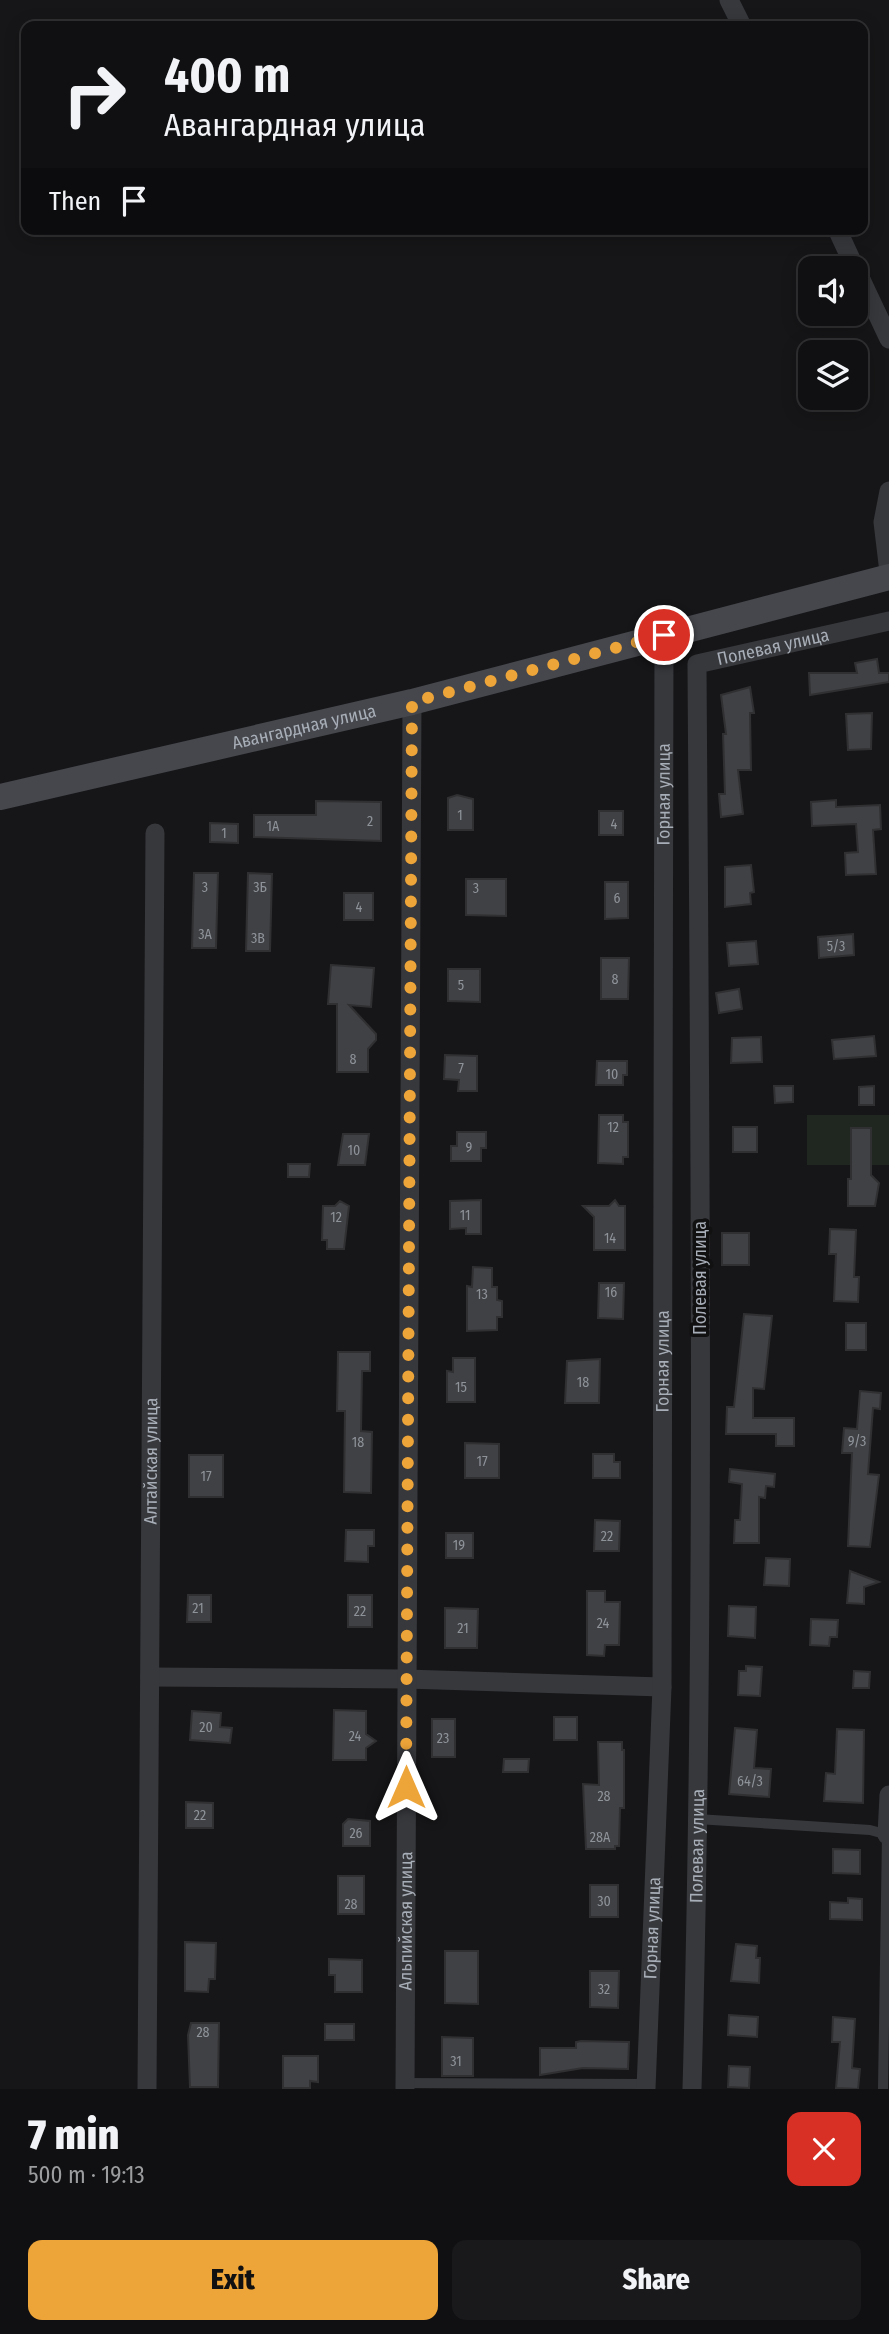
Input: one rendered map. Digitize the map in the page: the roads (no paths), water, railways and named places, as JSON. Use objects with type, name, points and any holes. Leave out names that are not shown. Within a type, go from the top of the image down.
[{"type":"main road","name":"Авангардная улица","points":[[0,797],[412,702],[889,575]]},
{"type":"street","points":[[729,0],[740,21]]},
{"type":"street","points":[[840,235],[849,256]]},
{"type":"street","points":[[868,296],[889,340]]},
{"type":"street","points":[[889,491],[883,522],[889,575]]},
{"type":"street","name":"Полевая улица","points":[[692,2089],[701,1410],[697,664],[889,621]]},
{"type":"street","name":"Горная улица","points":[[646,2086],[662,1687],[664,635]]},
{"type":"street","name":"Альпийская улица","points":[[405,2086],[412,702]]},
{"type":"street","name":"Алтайская улица","points":[[147,2089],[155,834]]},
{"type":"street","points":[[149,1677],[406,1679],[662,1687]]},
{"type":"street","points":[[888,1835],[889,1795]]},
{"type":"lane","points":[[697,1819],[870,1830],[888,1835],[883,2089]]},
{"type":"lane","points":[[405,2086],[646,2086]]}]
